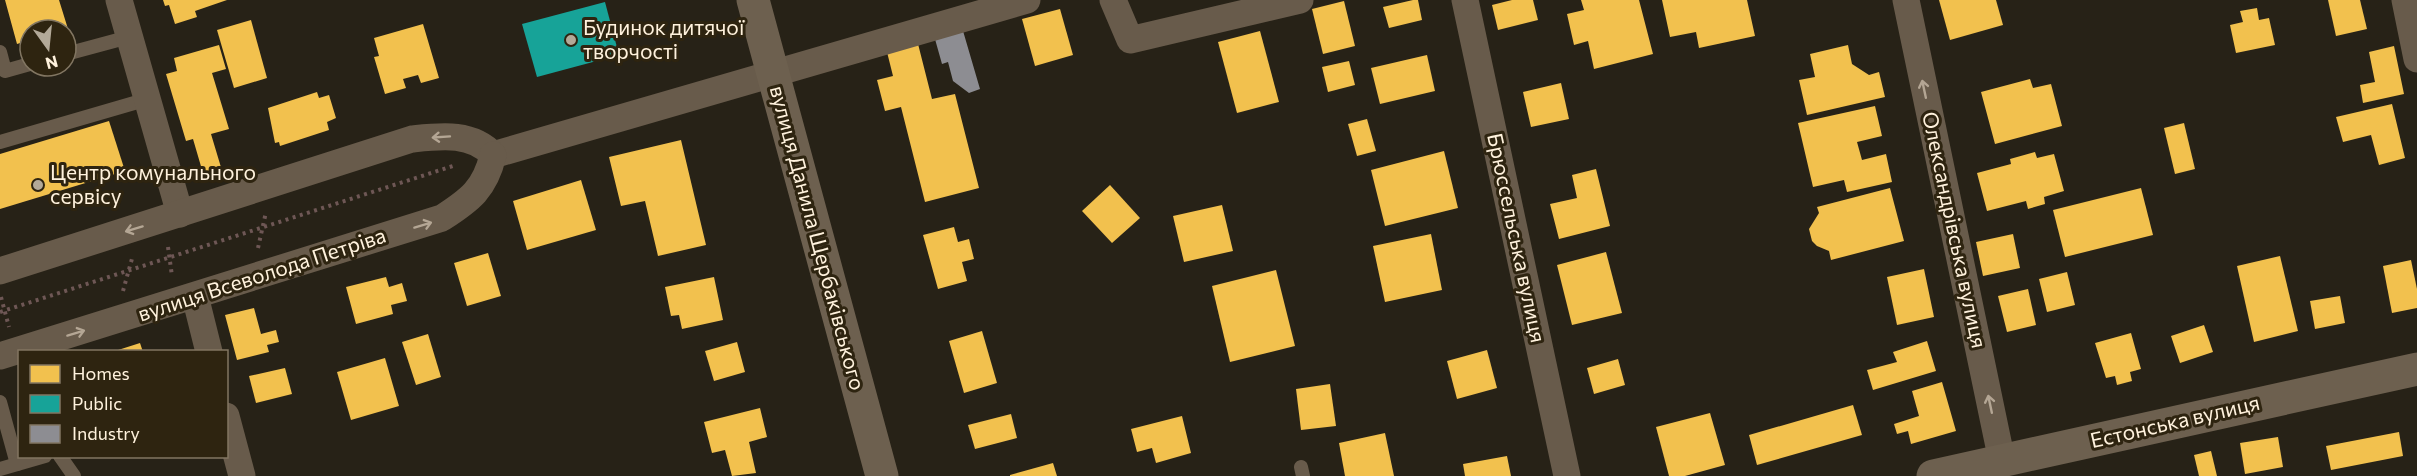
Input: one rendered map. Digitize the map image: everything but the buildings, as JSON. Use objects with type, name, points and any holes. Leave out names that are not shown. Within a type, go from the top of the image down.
[{"type":"main road","name":"вулиця Данила Щербаківського","points":[[753,0],[882,476]]},
{"type":"main road","name":"Естонська вулиця","points":[[1934,476],[1987,468],[2417,369]]},
{"type":"street","points":[[119,0],[180,214]]},
{"type":"street","points":[[0,271],[412,139],[448,135],[483,144],[493,155],[1027,0]]},
{"type":"street","points":[[1113,0],[1130,40],[1300,0]]},
{"type":"street","name":"Брюссельська вулиця","points":[[1465,0],[1567,476]]},
{"type":"street","name":"Олександрівська вулиця","points":[[1906,0],[1987,468]]},
{"type":"street","points":[[2405,0],[2417,59]]},
{"type":"street","name":"вулиця Всеволода Петріва","points":[[18,350],[116,321],[184,290],[251,278],[442,218],[471,200],[489,174],[493,155]]},
{"type":"street","points":[[184,290],[209,350]]},
{"type":"street","points":[[228,423],[243,476]]},
{"type":"lane","points":[[78,51],[129,37]]},
{"type":"lane","points":[[0,52],[5,70],[18,67]]},
{"type":"lane","points":[[0,142],[148,99]]},
{"type":"lane","points":[[0,402],[17,464]]},
{"type":"lane","points":[[0,469],[38,458]]},
{"type":"lane","points":[[61,458],[74,476]]},
{"type":"path","points":[[2,311],[458,164]]},
{"type":"path","points":[[251,278],[273,184]]},
{"type":"path","points":[[116,321],[140,227]]},
{"type":"path","points":[[168,247],[169,259],[184,290]]},
{"type":"path","points":[[0,294],[8,353]]},
{"type":"place","name":"Будинок дитячої творчості","points":[[571,40]]},
{"type":"place","name":"Центр комунального сервісу","points":[[38,185]]}]
